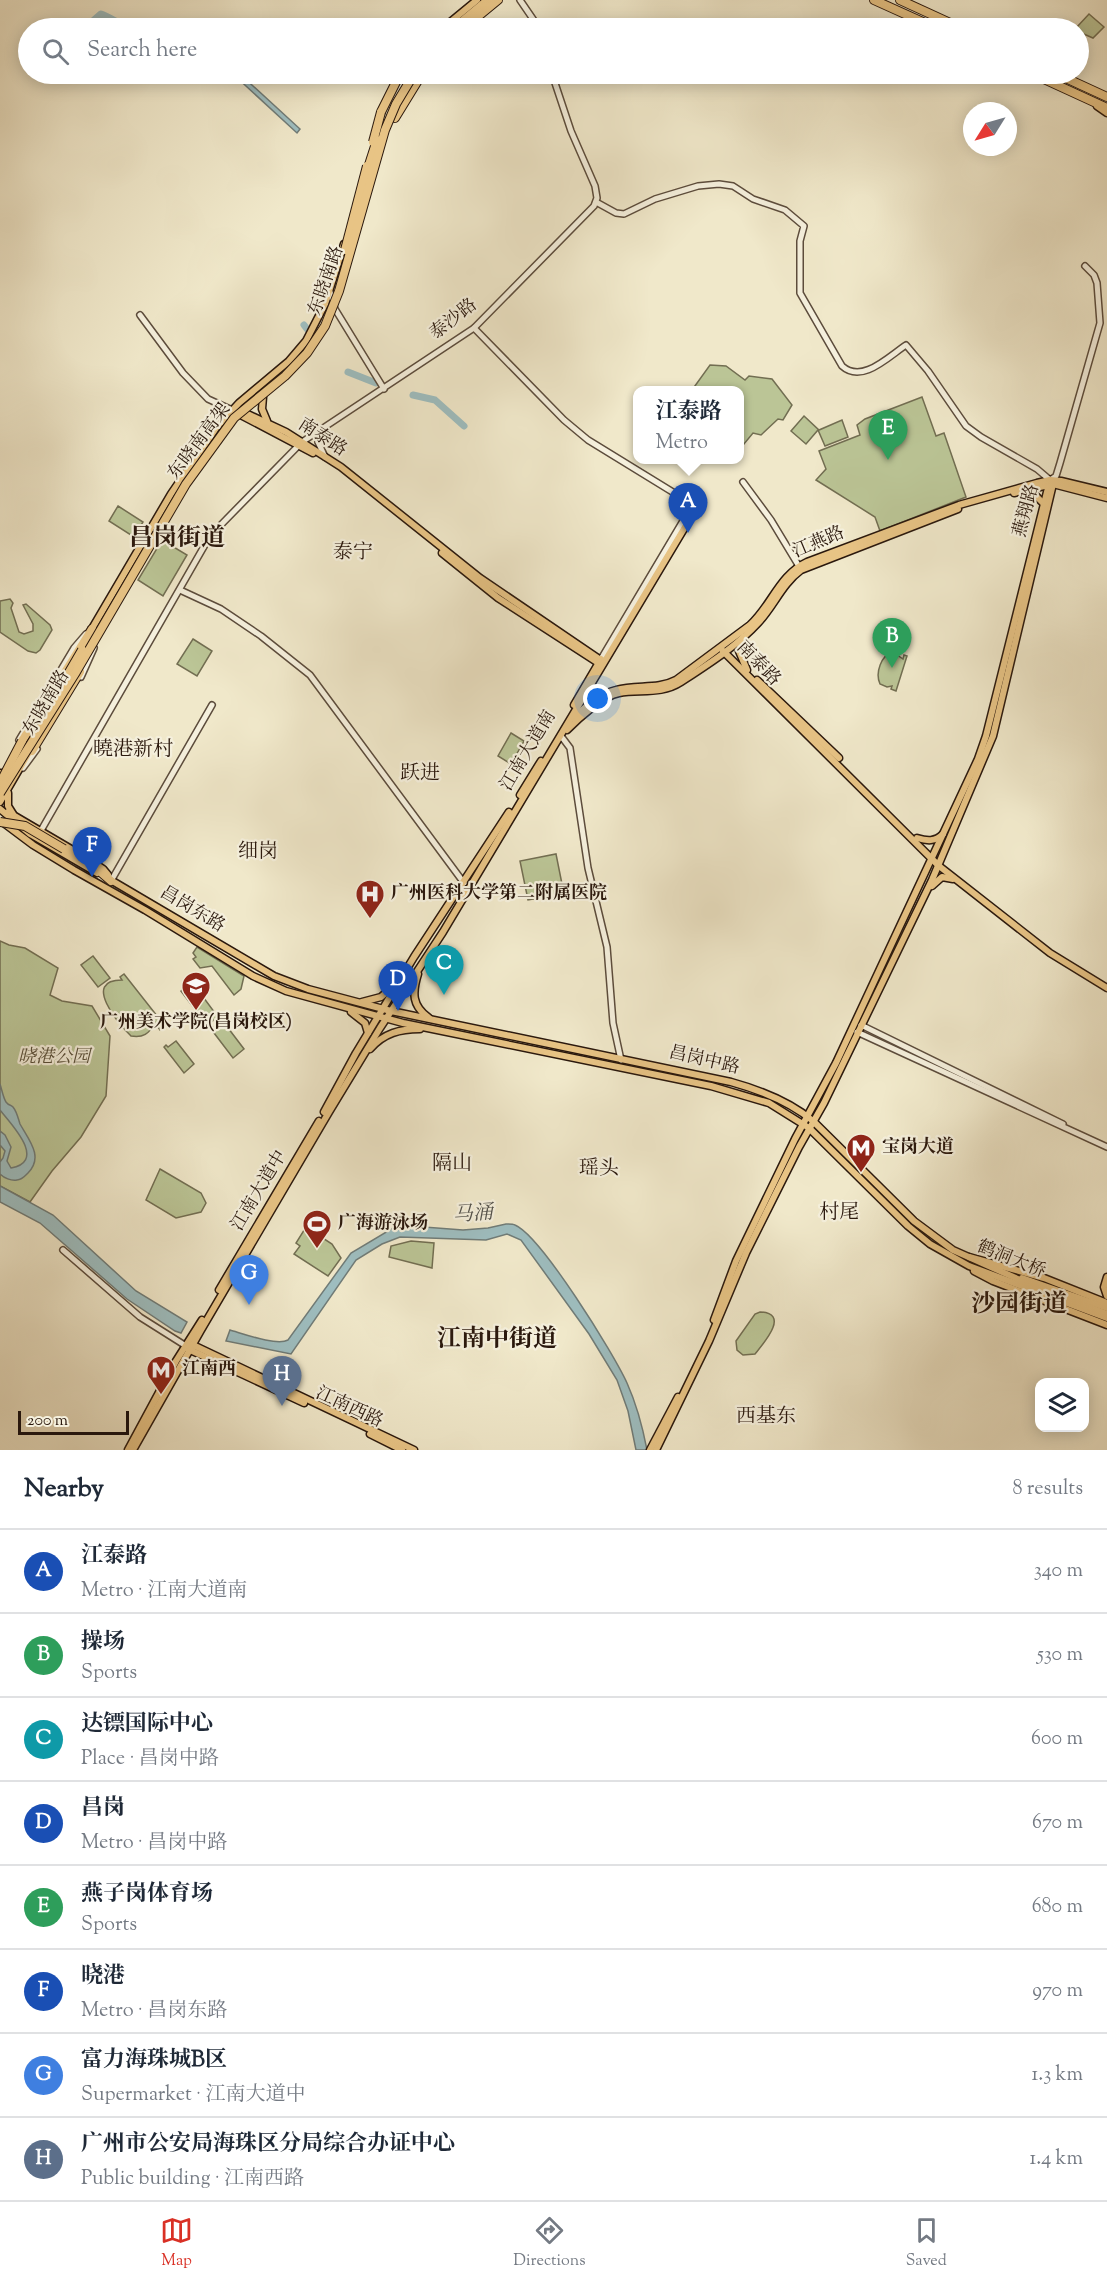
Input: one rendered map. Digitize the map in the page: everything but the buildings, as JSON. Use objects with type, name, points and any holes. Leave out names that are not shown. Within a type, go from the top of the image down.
[{"type":"highway","points":[[455,18],[479,0]]},
{"type":"highway","points":[[466,18],[488,0]]},
{"type":"highway","points":[[477,18],[498,0]]},
{"type":"highway","points":[[874,0],[914,18]]},
{"type":"highway","points":[[900,0],[939,18]]},
{"type":"highway","points":[[345,250],[379,118],[395,84]]},
{"type":"highway","name":"东晓南高架","points":[[0,785],[193,465],[230,416],[290,364],[312,337],[327,309],[381,128],[401,84]]},
{"type":"highway","name":"东晓南高架","points":[[3,792],[191,477],[234,418],[292,369],[319,336],[339,291],[370,180],[390,127],[413,84]]},
{"type":"highway","points":[[1055,84],[1107,108]]},
{"type":"highway","points":[[1079,84],[1107,97]]},
{"type":"highway","points":[[0,785],[22,741],[92,628]]},
{"type":"highway","points":[[3,792],[72,687],[94,648]]},
{"type":"highway","points":[[0,821],[25,826],[97,869],[111,881]]},
{"type":"main road","points":[[471,18],[493,0]]},
{"type":"main road","points":[[915,0],[919,9]]},
{"type":"main road","name":"东晓南路","points":[[0,785],[81,651],[92,628],[171,494],[208,439],[232,410],[289,361],[306,341],[320,319],[378,130],[392,96],[400,84]]},
{"type":"main road","name":"东晓南路","points":[[0,806],[3,792],[20,771],[40,733],[94,648],[178,501],[218,443],[243,414],[307,358],[323,334],[335,309],[385,136],[401,100],[411,84]]},
{"type":"main road","points":[[1089,100],[1107,113]]},
{"type":"main road","points":[[263,397],[262,410],[270,424]]},
{"type":"main road","name":"南泰路","points":[[232,410],[270,424],[300,444],[355,482],[487,590],[601,662]]},
{"type":"main road","name":"南泰路","points":[[243,414],[325,456],[361,482],[489,585],[601,662]]},
{"type":"main road","name":"江燕路","points":[[558,733],[617,693],[667,689],[682,681],[724,649],[756,620],[785,577],[799,567],[966,502],[1050,483],[1072,483],[1107,492]]},
{"type":"main road","name":"江燕路","points":[[558,733],[593,702],[615,690],[669,684],[744,636],[760,622],[799,567],[974,503],[1050,483],[1107,498]]},
{"type":"main road","name":"燕翔路","points":[[939,864],[993,736],[1050,483]]},
{"type":"main road","points":[[1029,489],[1046,504]]},
{"type":"main road","name":"燕翔路","points":[[933,858],[986,736],[1046,504]]},
{"type":"main road","name":"江南大道南","points":[[391,1011],[421,965],[695,506]]},
{"type":"main road","points":[[744,636],[739,651],[747,670]]},
{"type":"main road","name":"南泰路","points":[[724,649],[819,739],[917,838],[933,858]]},
{"type":"main road","name":"南泰路","points":[[724,649],[955,879],[1050,953],[1107,987]]},
{"type":"main road","name":"江南大道南","points":[[569,722],[601,662]]},
{"type":"main road","points":[[585,695],[593,702]]},
{"type":"main road","points":[[12,754],[26,740]]},
{"type":"main road","name":"东晓南路","points":[[0,774],[12,754]]},
{"type":"main road","points":[[3,792],[15,817],[41,830],[103,869],[111,881]]},
{"type":"main road","points":[[0,806],[37,838]]},
{"type":"main road","name":"昌岗东路","points":[[0,806],[37,838],[274,976],[319,992],[383,1009]]},
{"type":"main road","name":"昌岗东路","points":[[0,821],[22,837],[253,976],[286,991],[378,1017]]},
{"type":"main road","points":[[0,827],[22,837]]},
{"type":"main road","points":[[917,838],[926,841],[934,840],[945,831]]},
{"type":"main road","points":[[810,1119],[933,858]]},
{"type":"main road","points":[[656,1450],[707,1338],[736,1262],[875,999],[939,864]]},
{"type":"main road","name":"南泰路","points":[[939,864],[1040,942],[1107,987]]},
{"type":"main road","points":[[925,893],[942,877],[955,879]]},
{"type":"main road","name":"江南大道南","points":[[383,1009],[400,980],[467,885]]},
{"type":"main road","points":[[421,965],[413,997],[418,1009],[432,1020]]},
{"type":"main road","points":[[358,1002],[381,997],[400,980]]},
{"type":"main road","points":[[337,1005],[361,1018],[367,1026],[368,1034]]},
{"type":"main road","name":"昌岗中路","points":[[383,1009],[641,1062],[739,1084],[775,1097],[810,1119],[912,1219],[961,1259]]},
{"type":"main road","name":"江南大道中","points":[[190,1347],[383,1009]]},
{"type":"main road","name":"江南大道中","points":[[128,1450],[391,1011]]},
{"type":"main road","name":"昌岗中路","points":[[378,1017],[737,1093],[781,1109],[806,1126],[908,1226],[930,1244],[961,1259]]},
{"type":"main road","points":[[360,1060],[385,1035],[406,1029],[433,1029]]},
{"type":"main road","points":[[639,1071],[636,1067],[641,1062]]},
{"type":"main road","points":[[961,1259],[982,1259],[1044,1278],[1107,1303]]},
{"type":"main road","points":[[961,1259],[993,1281],[1107,1324]]},
{"type":"main road","name":"鹤洞大桥","points":[[961,1259],[1048,1291],[1107,1318]]},
{"type":"main road","name":"鹤洞大桥","points":[[961,1259],[1048,1291]]},
{"type":"main road","points":[[1107,1277],[1104,1287],[1107,1296]]},
{"type":"main road","points":[[1048,1291],[1107,1308]]},
{"type":"main road","points":[[1048,1291],[1107,1314]]},
{"type":"main road","points":[[190,1347],[414,1450]]},
{"type":"main road","name":"江南西路","points":[[190,1347],[402,1450]]},
{"type":"main road","name":"江南大道中","points":[[133,1450],[179,1363]]},
{"type":"main road","points":[[650,1450],[679,1398]]},
{"type":"street","points":[[520,0],[531,18]]},
{"type":"street","points":[[555,84],[571,131],[596,186],[598,193],[596,202],[616,213],[624,214],[655,199],[698,186],[719,184],[733,186],[753,199],[787,212],[804,226],[800,247],[800,293],[842,366],[848,371],[864,372],[906,345],[928,371],[966,426],[1044,474],[1050,483],[1056,476],[1104,323],[1097,284],[1094,275],[1085,266]]},
{"type":"street","name":"泰沙路","points":[[37,838],[212,534],[300,444],[474,328],[590,211],[596,202]]},
{"type":"street","points":[[330,291],[335,309],[384,389]]},
{"type":"street","points":[[320,319],[324,314],[335,309]]},
{"type":"street","points":[[140,315],[183,374],[208,399],[232,410]]},
{"type":"street","points":[[474,328],[564,420],[594,444],[695,506]]},
{"type":"street","points":[[318,431],[318,442],[325,456]]},
{"type":"street","points":[[743,482],[771,520],[799,567],[743,482]]},
{"type":"street","points":[[180,590],[221,609],[261,636],[310,675],[467,885]]},
{"type":"street","name":"东晓南路","points":[[12,754],[25,728],[74,648],[92,628]]},
{"type":"street","points":[[111,881],[212,705]]},
{"type":"street","points":[[558,733],[568,744],[571,754],[587,861],[607,947],[613,1023],[621,1058],[619,1068]]},
{"type":"street","points":[[925,876],[929,875],[932,880]]},
{"type":"street","points":[[874,981],[878,986],[882,985]]},
{"type":"street","points":[[868,995],[873,995],[875,999]]},
{"type":"street","points":[[861,1026],[1052,1118],[1080,1135]]},
{"type":"street","points":[[857,1032],[1107,1147]]},
{"type":"street","points":[[63,1250],[140,1317],[190,1347]]},
{"type":"green space","points":[[1089,14],[1104,27],[1093,38],[1089,36],[1089,18],[1085,18]]},
{"type":"green space","points":[[710,365],[726,366],[745,380],[749,376],[772,379],[792,405],[783,420],[778,419],[761,435],[753,433],[744,444],[744,386],[695,386]]},
{"type":"green space","points":[[922,397],[936,436],[944,433],[966,497],[880,531],[875,517],[816,480],[826,469],[819,451],[860,435],[857,425],[865,419]]},
{"type":"green space","points":[[804,416],[819,430],[842,420],[848,437],[825,446],[818,430],[806,444],[791,431]]},
{"type":"green space","points":[[118,506],[143,522],[134,537],[109,521]]},
{"type":"green space","points":[[162,540],[187,555],[163,596],[138,580]]},
{"type":"green space","points":[[10,599],[13,603],[11,608],[19,632],[24,634],[33,631],[33,624],[23,605],[26,604],[50,625],[52,630],[36,653],[28,651],[0,632],[0,601]]},
{"type":"green space","points":[[193,639],[212,651],[197,676],[177,664]]},
{"type":"green space","points":[[893,652],[903,659],[904,655],[907,656],[896,691],[891,689],[892,686],[887,687],[880,684],[878,675],[882,661]]},
{"type":"green space","points":[[511,733],[524,741],[511,764],[498,756]]},
{"type":"green space","points":[[556,854],[564,894],[528,900],[520,861]]},
{"type":"green space","name":"晓港公园","points":[[0,941],[25,948],[58,968],[50,995],[62,1001],[92,1006],[110,1036],[106,1096],[81,1137],[52,1171],[30,1202],[0,1186]]},
{"type":"green space","points":[[197,947],[244,976],[241,989],[234,995],[212,966],[200,968],[193,959],[196,957],[193,953]]},
{"type":"green space","points":[[93,956],[110,978],[98,987],[81,965]]},
{"type":"green space","points":[[124,974],[165,1026],[160,1030],[155,1023],[145,1034],[131,1036],[112,1013],[104,995],[104,987],[110,982],[122,980],[120,977]]},
{"type":"green space","points":[[192,982],[218,1017],[207,1025],[181,991]]},
{"type":"green space","points":[[222,1020],[244,1049],[233,1058],[211,1029]]},
{"type":"green space","points":[[176,1041],[194,1064],[184,1073],[164,1047]]},
{"type":"green space","points":[[160,1169],[201,1193],[206,1203],[201,1212],[176,1218],[146,1200]]},
{"type":"green space","name":"广海游泳场","points":[[306,1227],[332,1244],[341,1258],[328,1276],[294,1254],[300,1246],[296,1243]]},
{"type":"green space","points":[[411,1241],[434,1243],[432,1268],[389,1257],[391,1246]]},
{"type":"green space","points":[[760,1312],[769,1314],[773,1318],[772,1330],[755,1354],[743,1355],[737,1350],[736,1341],[755,1314]]},
{"type":"water","points":[[244,84],[251,84],[300,129],[297,133]]},
{"type":"water","points":[[0,1084],[5,1100],[16,1111],[35,1155],[33,1167],[25,1177],[19,1180],[10,1180],[0,1174],[0,1162],[5,1151],[0,1145],[0,1131],[5,1135],[11,1147],[7,1161],[11,1168],[22,1164],[26,1158],[26,1150],[18,1132],[0,1110]]},
{"type":"water","points":[[0,1186],[53,1215],[136,1291],[187,1322],[181,1333],[127,1299],[40,1223],[0,1202]]},
{"type":"water","points":[[506,1224],[515,1225],[542,1250],[593,1323],[627,1383],[639,1416],[647,1450],[636,1450],[628,1411],[617,1380],[589,1334],[521,1240],[507,1234],[486,1240],[400,1237],[382,1244],[356,1260],[291,1354],[226,1341],[230,1330],[269,1341],[288,1340],[351,1253],[398,1225],[463,1230]]},
{"type":"waterway","points":[[96,18],[101,14],[109,18]]},
{"type":"waterway","points":[[304,325],[307,329]]},
{"type":"waterway","points":[[348,372],[376,383]]},
{"type":"waterway","points":[[413,395],[435,400],[464,426]]},
{"type":"place","name":"燕子岗体育场","points":[[888,460]]},
{"type":"place","name":"江泰路","points":[[688,533]]},
{"type":"place","name":"操场","points":[[892,668]]},
{"type":"place","name":"晓港","points":[[92,877]]},
{"type":"place","name":"广州医科大学第二附属医院","points":[[370,920]]},
{"type":"place","name":"达镖国际中心","points":[[444,995]]},
{"type":"place","name":"昌岗","points":[[398,1011]]},
{"type":"place","name":"广州美术学院(昌岗校区)","points":[[196,1012]]},
{"type":"place","name":"宝岗大道","points":[[861,1174]]},
{"type":"place","name":"广海游泳场","points":[[317,1250]]},
{"type":"place","name":"富力海珠城B区","points":[[249,1305]]},
{"type":"place","name":"江南西","points":[[161,1396]]},
{"type":"place","name":"广州市公安局海珠区分局综合办证中心","points":[[282,1406]]},
{"type":"district","name":"昌岗街道","points":[[177,539]]},
{"type":"district","name":"泰宁","points":[[353,553]]},
{"type":"district","name":"曉港新村","points":[[133,750]]},
{"type":"district","name":"跃进","points":[[420,774]]},
{"type":"district","name":"细岗","points":[[258,852]]},
{"type":"district","name":"隔山","points":[[452,1164]]},
{"type":"district","name":"瑶头","points":[[599,1169]]},
{"type":"district","name":"村尾","points":[[839,1213]]},
{"type":"district","name":"沙园街道","points":[[1019,1305]]},
{"type":"district","name":"江南中街道","points":[[497,1340]]},
{"type":"district","name":"西基东","points":[[766,1417]]},
{"type":"water label","name":"马涌","points":[[473,1215]]}]
